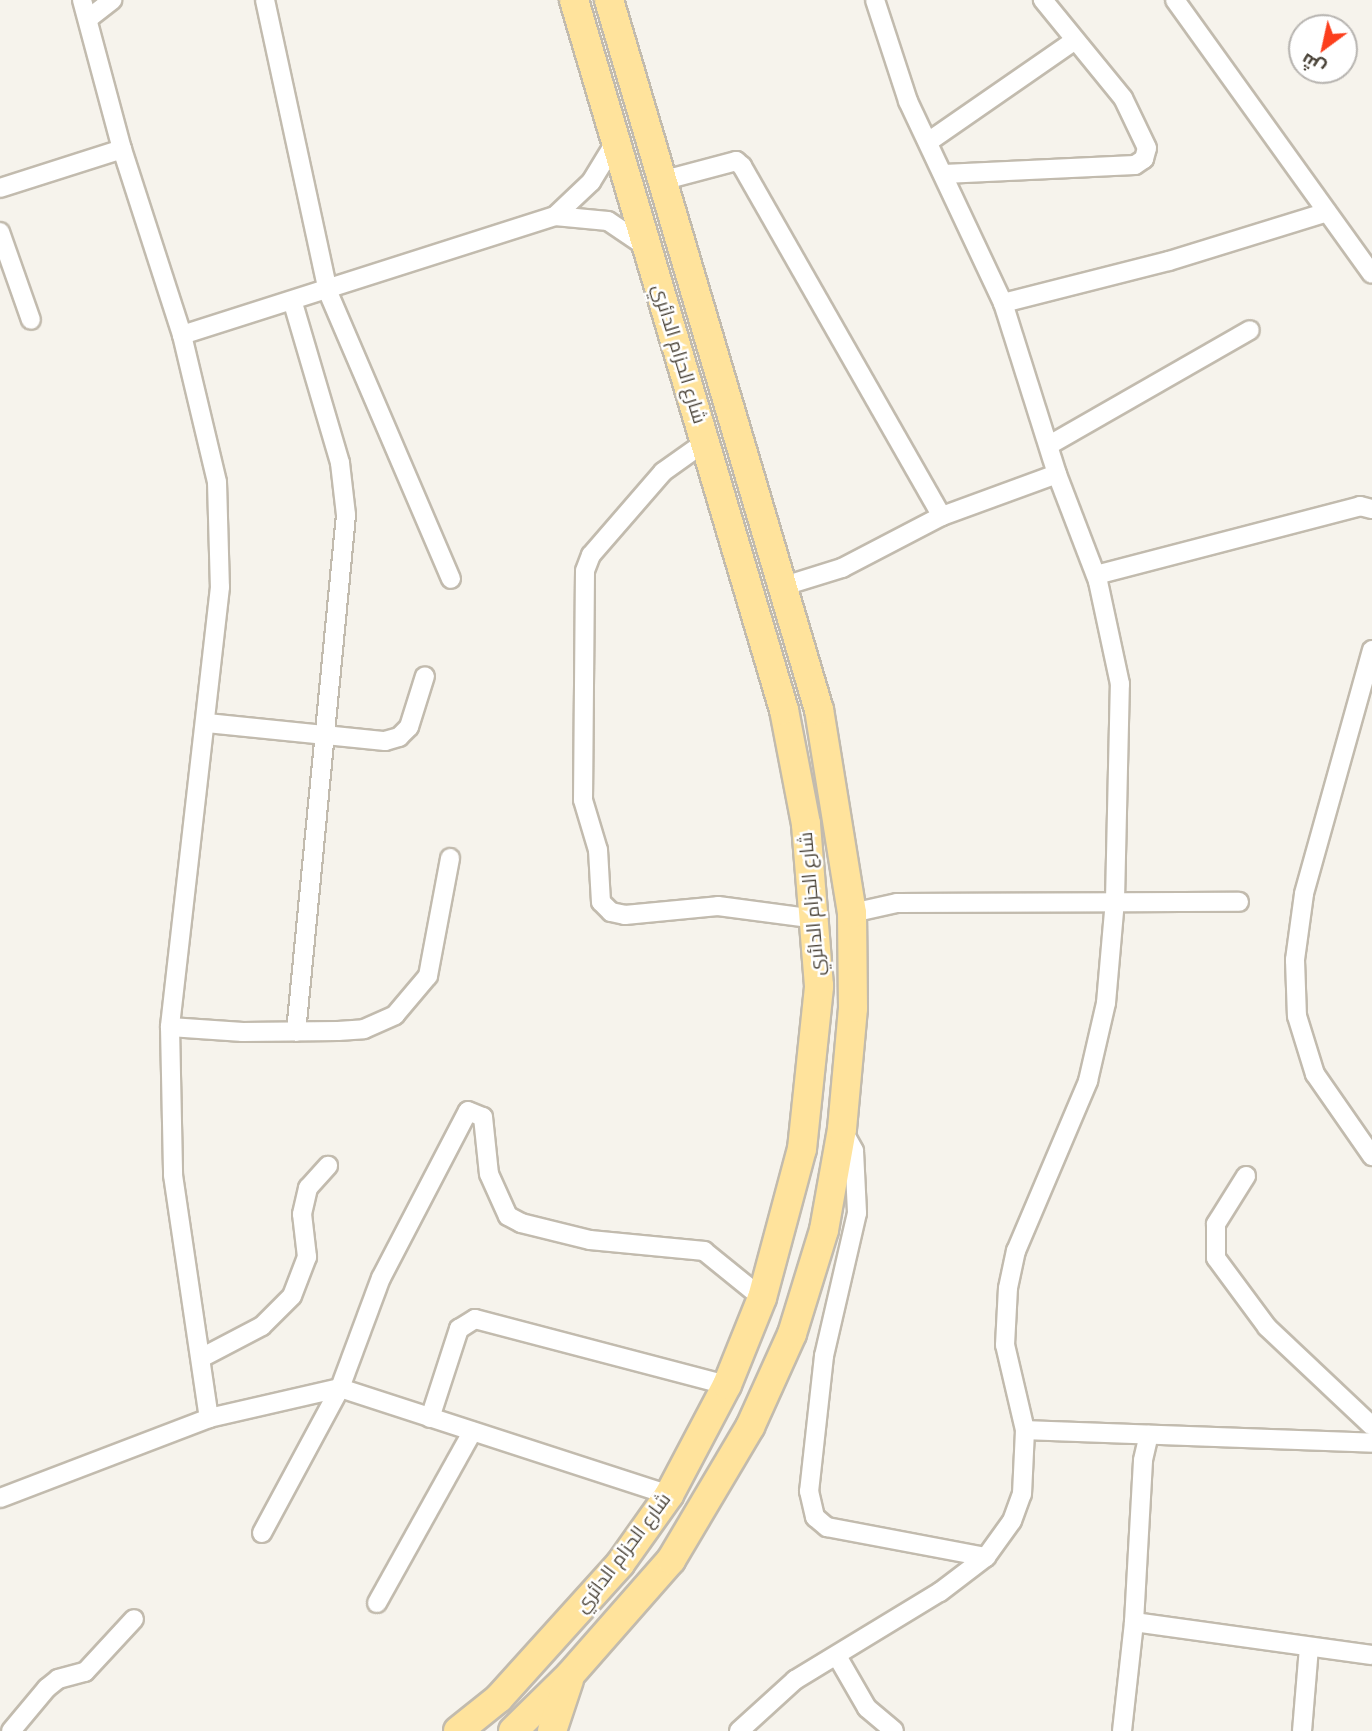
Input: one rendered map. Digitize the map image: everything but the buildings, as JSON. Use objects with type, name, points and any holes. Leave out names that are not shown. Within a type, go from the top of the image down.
[{"type":"main road","name":"شارع الحزام الدائري","points":[[458,1731],[499,1698],[573,1621],[620,1564],[669,1495],[727,1385],[762,1298],[802,1149],[819,986],[817,919],[806,824],[784,710],[573,0]]},
{"type":"main road","name":"شارع الحزام الدائري","points":[[513,1731],[570,1675],[671,1560],[707,1506],[750,1427],[796,1321],[824,1230],[842,1129],[853,1008],[852,913],[819,710],[609,0]]},
{"type":"main road","points":[[552,1731],[570,1675]]},
{"type":"street","points":[[82,0],[122,149],[183,335],[209,442],[220,532],[220,586],[170,1027],[173,1175],[209,1418]]},
{"type":"street","points":[[88,19],[113,0]]},
{"type":"street","points":[[265,0],[328,292],[451,579]]},
{"type":"street","points":[[739,1731],[795,1680],[940,1592],[986,1557],[1012,1521],[1022,1494],[1025,1430],[1005,1345],[1008,1288],[1016,1251],[1088,1081],[1106,1003],[1115,900],[1120,684],[1096,575],[1057,474],[1051,444],[1003,303],[887,47],[875,0]]},
{"type":"street","points":[[944,174],[1135,165],[1144,159],[1144,138],[1123,98],[1043,0]]},
{"type":"street","points":[[1175,0],[1372,274]]},
{"type":"street","points":[[928,142],[1074,41]]},
{"type":"street","points":[[555,216],[591,182],[616,141]]},
{"type":"street","points":[[0,188],[122,149]]},
{"type":"street","points":[[661,181],[736,161],[742,166],[942,516]]},
{"type":"street","points":[[1003,303],[1169,261],[1326,212]]},
{"type":"street","points":[[183,335],[328,292],[555,216],[608,220],[647,247]]},
{"type":"street","points":[[0,232],[31,320]]},
{"type":"street","points":[[293,303],[345,488],[346,515],[296,1032]]},
{"type":"street","points":[[1051,444],[1250,330]]},
{"type":"street","points":[[705,442],[663,472],[591,555],[585,571],[583,800],[598,850],[601,902],[611,912],[625,915],[718,906],[817,919]]},
{"type":"street","points":[[784,586],[842,568],[942,516],[1057,474]]},
{"type":"street","points":[[1096,575],[1360,506],[1372,509]]},
{"type":"street","points":[[1372,650],[1304,894],[1295,960],[1297,1016],[1315,1074],[1372,1156]]},
{"type":"street","points":[[206,723],[385,741],[399,737],[414,715],[425,676]]},
{"type":"street","points":[[170,1027],[296,1032],[363,1029],[395,1015],[428,976],[435,952],[450,858]]},
{"type":"street","points":[[852,913],[897,903],[1238,901]]},
{"type":"street","points":[[262,1533],[340,1388],[381,1278],[468,1111],[483,1117],[489,1174],[509,1216],[521,1223],[590,1240],[704,1251],[762,1298]]},
{"type":"street","points":[[842,1129],[854,1151],[857,1213],[824,1356],[809,1491],[816,1517],[827,1527],[986,1557]]},
{"type":"street","points":[[201,1358],[262,1326],[292,1296],[307,1257],[302,1214],[308,1188],[328,1166]]},
{"type":"street","points":[[1246,1176],[1216,1224],[1216,1258],[1267,1327],[1372,1426]]},
{"type":"street","points":[[430,1418],[459,1329],[475,1319],[727,1385]]},
{"type":"street","points":[[0,1498],[209,1418],[340,1388],[669,1495]]},
{"type":"street","points":[[1025,1430],[1372,1443]]},
{"type":"street","points":[[377,1603],[472,1432]]},
{"type":"street","points":[[1122,1731],[1134,1622],[1143,1460],[1149,1435]]},
{"type":"street","points":[[11,1731],[47,1688],[58,1679],[85,1672],[134,1619]]},
{"type":"street","points":[[1134,1622],[1372,1655]]},
{"type":"street","points":[[1302,1731],[1309,1648]]},
{"type":"street","points":[[837,1656],[867,1708],[894,1731]]}]
